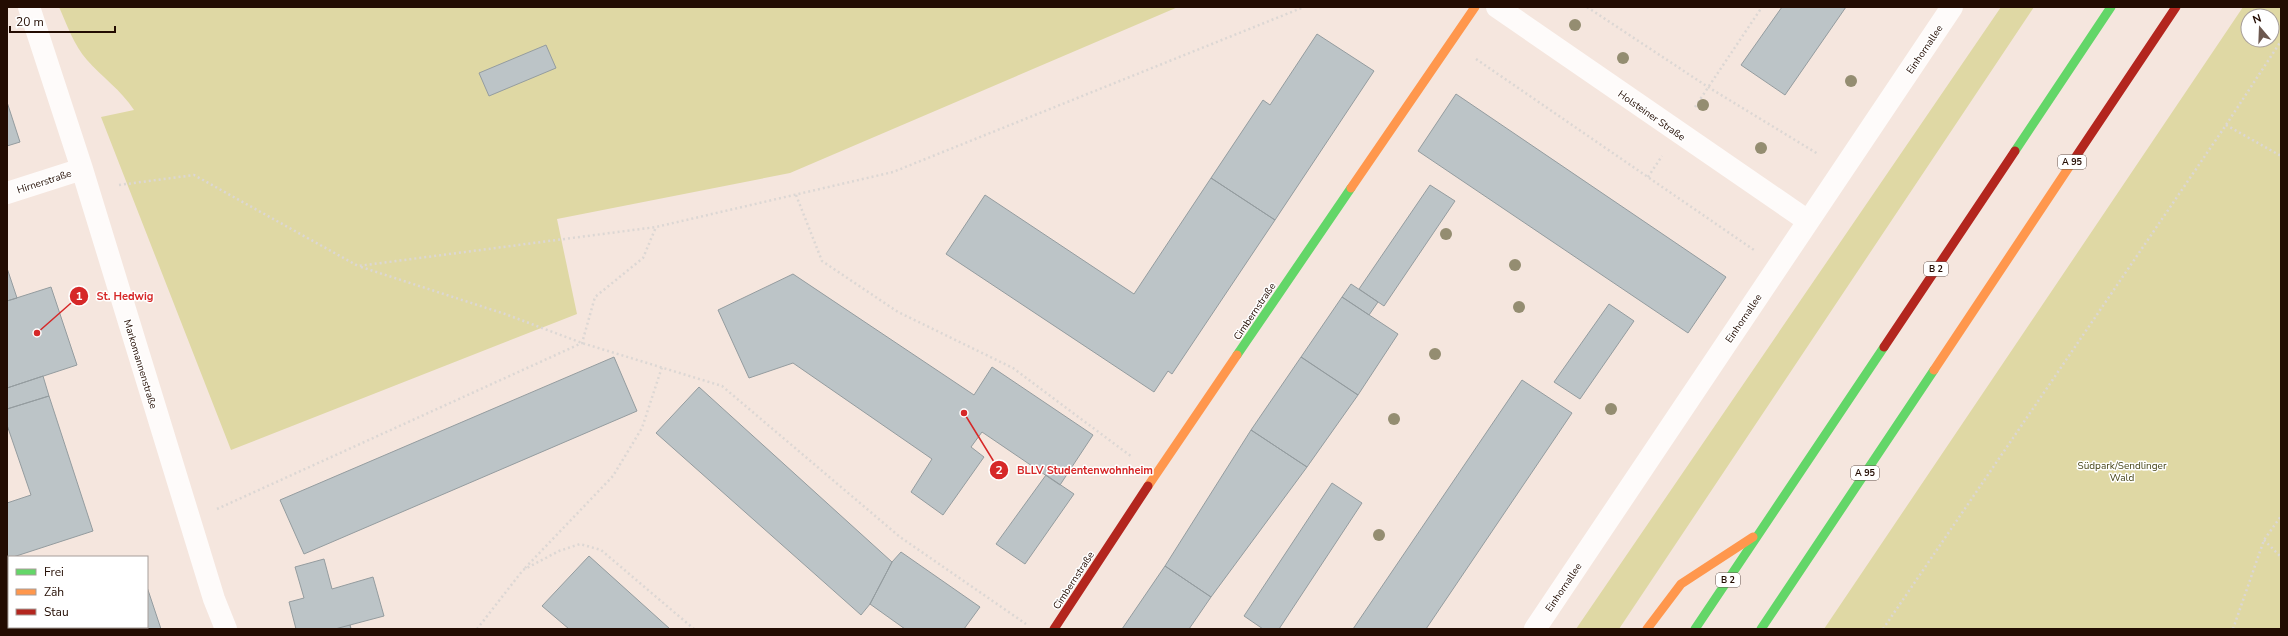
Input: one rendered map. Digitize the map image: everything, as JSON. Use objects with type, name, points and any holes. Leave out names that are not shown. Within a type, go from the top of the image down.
[{"type":"main road","name":"Cimbernstraße","points":[[1054,629],[1155,475],[1475,7]]},
{"type":"main road","name":"B 2","points":[[1695,629],[2111,7]]},
{"type":"main road","name":"A 95","points":[[1761,629],[2176,7]]},
{"type":"main road","points":[[1647,629],[1681,584],[1761,532]]},
{"type":"street","name":"Markomannenstraße","points":[[29,7],[214,599],[226,629]]},
{"type":"street","name":"Holsteiner Straße","points":[[1497,7],[1808,221]]},
{"type":"street","name":"Einhornallee","points":[[1535,629],[1778,267],[1841,170],[1952,7]]},
{"type":"street","name":"Hirnerstraße","points":[[7,192],[84,179]]},
{"type":"path","points":[[358,266],[656,227],[893,172],[1304,7]]},
{"type":"path","points":[[1587,7],[1708,87],[1841,170]]},
{"type":"path","points":[[1648,177],[1762,7]]},
{"type":"path","points":[[1451,41],[1778,267]]},
{"type":"path","points":[[1883,629],[2226,125],[2281,41]]},
{"type":"path","points":[[2226,125],[2281,156]]},
{"type":"path","points":[[84,179],[194,175],[358,266],[506,314],[582,343],[722,386],[900,537],[1027,625]]},
{"type":"path","points":[[796,195],[822,261],[898,312],[1013,368],[1155,475]]},
{"type":"path","points":[[190,522],[582,343],[595,297],[643,258],[656,227]]},
{"type":"path","points":[[477,629],[523,570],[614,476],[642,428],[662,368]]},
{"type":"path","points":[[2233,629],[2264,540],[2281,516]]},
{"type":"path","points":[[2264,540],[2281,557]]},
{"type":"path","points":[[523,570],[559,550],[580,544],[602,550],[694,629]]},
{"type":"green space","points":[[59,7],[1178,7],[790,173],[557,219],[577,314],[231,450],[101,117],[134,110],[123,96],[82,54],[71,35]]},
{"type":"green space","points":[[2001,7],[2034,7],[1619,629],[1576,629]]},
{"type":"green space","name":"Südpark/Sendlinger Wald","points":[[2243,7],[2281,7],[2281,629],[1824,629],[2240,11],[2240,48],[2280,48],[2280,8],[2242,8]]},
{"type":"building","points":[[1782,7],[1846,7],[1785,95],[1741,65]]},
{"type":"building","points":[[1317,34],[1374,71],[1275,220],[1211,178],[1263,100],[1270,105]]},
{"type":"building","points":[[546,45],[556,68],[489,96],[479,73]]},
{"type":"building","points":[[1456,94],[1726,277],[1688,333],[1418,151]]},
{"type":"building","points":[[7,102],[20,142],[7,146]]},
{"type":"building","points":[[1211,178],[1275,220],[1172,374],[1168,371],[1154,392],[946,254],[985,195],[1134,294]]},
{"type":"building","points":[[1430,185],[1455,201],[1384,306],[1359,289]]},
{"type":"building","points":[[7,268],[17,298],[7,301]]},
{"type":"building","points":[[793,274],[974,395],[992,367],[1093,435],[1060,485],[982,432],[971,447],[984,457],[943,515],[911,492],[932,459],[793,363],[749,378],[718,310]]},
{"type":"building","points":[[1351,284],[1378,302],[1369,315],[1342,297]]},
{"type":"building","points":[[51,287],[77,365],[7,388],[7,301]]},
{"type":"building","points":[[1342,297],[1398,334],[1358,395],[1301,357]]},
{"type":"building","points":[[1609,304],[1634,321],[1580,399],[1554,382]]},
{"type":"building","points":[[614,357],[637,411],[304,554],[280,500]]},
{"type":"building","points":[[1301,357],[1358,395],[1307,467],[1251,430]]},
{"type":"building","points":[[43,376],[49,396],[7,409],[7,388]]},
{"type":"building","points":[[1522,380],[1572,413],[1426,629],[1353,629]]},
{"type":"building","points":[[699,387],[892,562],[870,604],[861,615],[656,433]]},
{"type":"building","points":[[49,396],[93,531],[16,556],[8,556],[7,559],[7,503],[31,495],[7,425],[7,409]]},
{"type":"building","points":[[1251,430],[1307,467],[1211,597],[1165,566]]},
{"type":"building","points":[[1046,475],[1074,494],[1025,564],[996,544]]},
{"type":"building","points":[[1332,483],[1362,503],[1279,629],[1263,629],[1244,616]]},
{"type":"building","points":[[901,552],[980,607],[964,629],[905,629],[870,604],[892,562]]},
{"type":"building","points":[[589,556],[670,629],[569,629],[542,606]]},
{"type":"building","points":[[324,559],[332,589],[373,577],[384,616],[350,625],[351,629],[296,629],[289,602],[304,598],[295,567]]},
{"type":"building","points":[[1165,566],[1211,597],[1189,629],[1122,629]]},
{"type":"building","points":[[148,590],[161,629],[7,629],[7,613],[8,628],[148,628]]},
{"type":"building","points":[[350,625],[351,629],[335,629]]},
{"type":"traffic: fast","points":[[2015,151],[2111,7]]},
{"type":"traffic: fast","points":[[1237,355],[1351,188]]},
{"type":"traffic: fast","points":[[1695,629],[1884,347]]},
{"type":"traffic: fast","points":[[1761,629],[1934,370]]},
{"type":"traffic: slow","points":[[1351,188],[1475,7]]},
{"type":"traffic: slow","points":[[1934,370],[2073,161]]},
{"type":"traffic: slow","points":[[1148,486],[1237,355]]},
{"type":"traffic: slow","points":[[1647,629],[1681,584],[1753,537]]},
{"type":"traffic: jam","points":[[2073,161],[2176,7]]},
{"type":"traffic: jam","points":[[1884,347],[2015,151]]},
{"type":"traffic: jam","points":[[1054,629],[1148,486]]},
{"type":"place","name":"St. Hedwig","points":[[37,333]]},
{"type":"place","name":"BLLV Studentenwohnheim","points":[[964,413]]}]
